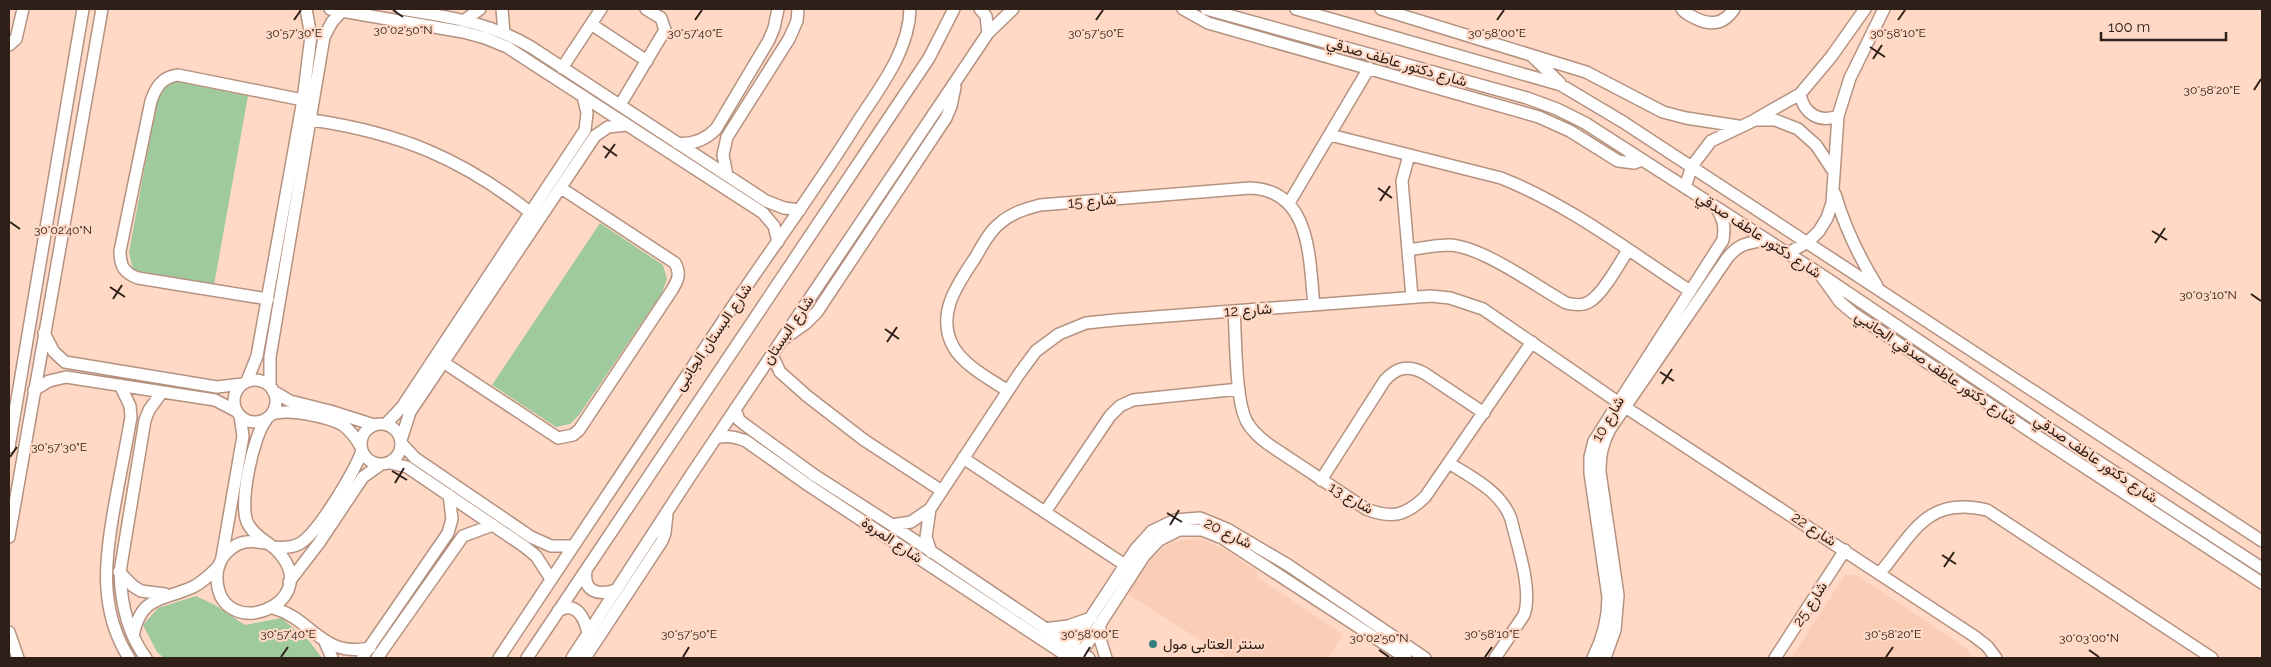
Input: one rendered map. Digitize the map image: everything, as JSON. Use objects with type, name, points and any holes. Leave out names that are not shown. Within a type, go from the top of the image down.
[{"type":"street","points":[[9,45],[16,39],[23,9]]},
{"type":"street","points":[[9,446],[83,9]]},
{"type":"street","points":[[9,537],[10,520],[102,9]]},
{"type":"street","points":[[298,619],[288,587],[286,562],[255,534],[247,522],[243,509],[256,437],[276,402],[272,389],[270,357],[300,155],[303,100],[311,31],[306,9]]},
{"type":"street","points":[[401,9],[465,20],[504,32],[620,105],[647,131],[759,203],[800,210]]},
{"type":"street","points":[[465,20],[480,9]]},
{"type":"street","points":[[502,9],[504,32]]},
{"type":"street","points":[[562,68],[601,9]]},
{"type":"street","points":[[620,105],[664,34],[665,26],[660,18],[646,9]]},
{"type":"street","points":[[677,143],[696,142],[712,133],[770,40],[778,9]]},
{"type":"street","points":[[727,175],[723,155],[726,140],[789,39],[797,21],[798,9]]},
{"type":"street","name":"شارع البستان الجانبى","points":[[498,658],[823,176],[900,51],[906,35],[910,9]]},
{"type":"street","points":[[527,658],[929,58],[954,9]]},
{"type":"street","points":[[980,9],[986,16],[988,33]]},
{"type":"street","name":"شارع البستان","points":[[572,658],[735,409],[988,33],[1013,9]]},
{"type":"street","points":[[1183,9],[1208,22],[1539,117],[1570,131],[1618,161],[1634,163],[1642,160]]},
{"type":"street","name":"شارع دكتور عاطف صدقي","points":[[1206,9],[1527,98],[1557,109],[1585,123],[1820,274],[2096,460],[2262,568]]},
{"type":"street","name":"شارع دكتور عاطف صدقي","points":[[1296,9],[1561,85],[1692,166],[2262,541]]},
{"type":"street","points":[[1382,9],[1530,53],[1586,72],[1663,112],[1686,118],[1738,126]]},
{"type":"street","points":[[1682,9],[1685,13],[1705,23],[1713,24],[1729,16],[1734,9]]},
{"type":"street","points":[[1684,187],[1692,166],[1710,141],[1738,126],[1755,120],[1800,94],[1831,57],[1856,14],[1865,9]]},
{"type":"street","points":[[1788,253],[1808,242],[1819,232],[1827,218],[1832,203],[1838,116],[1850,78],[1884,9]]},
{"type":"street","points":[[583,96],[590,133],[562,188],[516,244],[404,413],[402,442],[397,458],[363,477],[320,543],[288,587],[281,601],[273,608],[262,613],[243,613],[227,604],[219,592],[217,584],[243,436],[233,400],[238,388],[245,383],[256,363],[268,299],[300,155],[312,120],[325,34],[336,10],[474,35],[501,44],[583,96],[627,125],[677,143],[727,175],[759,203],[776,231],[778,242]]},
{"type":"street","points":[[437,28],[439,15]]},
{"type":"street","points":[[591,24],[647,61]]},
{"type":"street","points":[[311,31],[325,34]]},
{"type":"street","points":[[1530,53],[1561,85]]},
{"type":"street","points":[[1314,305],[1307,239],[1299,217],[1289,203],[1370,68]]},
{"type":"street","points":[[268,299],[138,278],[126,271],[122,266],[120,251],[151,101],[158,85],[164,79],[178,76],[303,100]]},
{"type":"street","points":[[1800,94],[1805,108],[1816,117],[1831,119],[1838,116]]},
{"type":"street","points":[[312,120],[377,132],[433,152],[482,177],[531,213]]},
{"type":"street","points":[[1755,120],[1775,120],[1798,129],[1816,145],[1834,172]]},
{"type":"street","points":[[133,636],[135,626],[145,609],[152,602],[169,594],[193,587],[220,563],[236,545],[255,541],[269,545],[291,547],[308,537],[353,470],[362,449],[364,434],[404,413],[443,362],[516,244],[531,213],[590,133],[608,127],[627,125]]},
{"type":"street","points":[[712,133],[720,140],[726,140]]},
{"type":"street","points":[[1330,135],[1502,178],[1522,186],[1568,212],[1690,292]]},
{"type":"street","points":[[1410,155],[1402,180],[1412,297]]},
{"type":"street","points":[[823,176],[842,188]]},
{"type":"street","points":[[443,362],[558,438],[573,435],[579,430],[679,277],[674,263],[562,188]]},
{"type":"street","name":"شارع 15","points":[[1008,391],[967,363],[954,348],[947,330],[947,310],[953,291],[984,242],[999,224],[1012,215],[1018,211],[1040,205],[1250,188],[1274,193],[1289,203]]},
{"type":"street","points":[[1833,188],[1844,224],[1859,258],[1879,290]]},
{"type":"street","name":"شارع 10","points":[[1605,658],[1616,630],[1618,595],[1600,472],[1600,457],[1603,443],[1622,404],[1723,240],[1725,229],[1722,218],[1716,208]]},
{"type":"street","name":"شارع 10","points":[[1593,658],[1605,629],[1608,597],[1590,474],[1590,457],[1594,440],[1728,257],[1736,248],[1747,242],[1766,239]]},
{"type":"street","points":[[1408,250],[1451,245],[1468,248],[1484,255],[1566,303],[1578,305],[1590,302],[1628,250]]},
{"type":"street","name":"شارع دكتور عاطف صدقي الجانبي","points":[[1820,274],[1840,302],[1853,313],[2262,584]]},
{"type":"street","points":[[37,280],[53,283]]},
{"type":"street","name":"شارع 12","points":[[892,525],[911,522],[930,508],[1036,351],[1059,334],[1086,324],[1412,297],[1440,297],[1468,303],[1483,309],[1622,404]]},
{"type":"street","name":"شارع 13","points":[[1234,311],[1240,405],[1246,421],[1256,435],[1366,509],[1381,515],[1398,515],[1414,508],[1425,497],[1532,342]]},
{"type":"street","points":[[44,333],[54,352],[65,362],[217,387],[259,380],[290,401],[380,425],[398,432],[402,442],[415,458],[541,542],[562,547],[573,546]]},
{"type":"street","points":[[772,355],[780,372],[807,396],[864,440],[942,491]]},
{"type":"street","points":[[65,362],[60,369],[60,373],[66,377]]},
{"type":"street","points":[[1321,480],[1386,380],[1393,372],[1403,367],[1414,368],[1424,373],[1484,413]]},
{"type":"street","points":[[34,390],[49,381],[66,377],[215,400],[250,422],[285,411],[334,421],[350,431],[371,462],[408,468],[493,524],[536,556],[551,579]]},
{"type":"street","points":[[120,385],[130,406],[131,417],[107,548],[106,572],[108,608],[114,629],[129,658]]},
{"type":"street","points":[[1046,512],[1110,416],[1120,406],[1133,400],[1239,389]]},
{"type":"street","points":[[146,658],[133,636],[125,617],[121,597],[120,572],[145,420],[154,400],[162,392]]},
{"type":"street","name":"شارع 22","points":[[1622,404],[1974,636],[1987,646],[1996,658]]},
{"type":"street","name":"شارع المروة","points":[[735,409],[739,420],[744,424],[814,475],[892,525],[1044,629],[1074,656]]},
{"type":"street","points":[[131,417],[135,414],[140,414],[145,420]]},
{"type":"street","name":"شارع المروة","points":[[716,438],[726,436],[746,441],[808,485],[1074,656]]},
{"type":"street","points":[[408,468],[415,458]]},
{"type":"street","points":[[964,458],[1126,565]]},
{"type":"street","points":[[2089,470],[2096,460]]},
{"type":"street","points":[[1449,463],[1498,496],[1511,518],[1526,589],[1527,607],[1524,615],[1495,658]]},
{"type":"street","points":[[377,658],[394,623],[448,533],[452,519],[449,495]]},
{"type":"street","points":[[1880,573],[1928,516],[1947,508],[1967,506],[1987,510],[2212,658]]},
{"type":"street","name":"شارع 12","points":[[930,508],[926,537],[931,552]]},
{"type":"street","points":[[585,658],[662,541],[665,533],[667,513]]},
{"type":"street","name":"شارع 20","points":[[1074,656],[1096,621],[1126,565],[1152,531],[1174,520],[1200,518],[1227,529],[1288,565],[1425,658]]},
{"type":"street","points":[[362,658],[394,623],[458,541],[470,532],[493,524]]},
{"type":"street","name":"شارع 20","points":[[1096,621],[1144,556],[1159,540],[1180,530],[1202,530],[1222,538],[1406,658]]},
{"type":"street","points":[[448,533],[453,532],[457,534],[458,541]]},
{"type":"street","points":[[536,556],[542,551],[541,542]]},
{"type":"street","name":"شارع 25","points":[[1775,658],[1845,550]]},
{"type":"street","points":[[587,568],[585,578],[587,586],[595,592],[605,593],[616,590]]},
{"type":"street","points":[[106,572],[120,572],[133,586],[141,591],[150,594],[169,594]]},
{"type":"street","points":[[193,587],[219,592]]},
{"type":"street","points":[[558,611],[564,607],[573,608],[581,613],[586,621],[588,634]]},
{"type":"street","points":[[273,608],[298,619],[325,642],[347,649],[370,648]]},
{"type":"street","points":[[1044,629],[1096,621],[1106,658]]},
{"type":"street","points":[[9,632],[18,658]]},
{"type":"street","points":[[325,642],[332,658]]},
{"type":"shaded area","points":[[1198,538],[1224,549],[1258,572],[1257,577],[1343,634],[1328,658],[1229,658],[1129,595],[1128,591],[1152,558],[1162,548],[1173,542]]},
{"type":"shaded area","points":[[1845,575],[1857,575],[1968,650],[1972,658],[1791,658]]},
{"type":"green space","points":[[175,81],[248,96],[214,285],[133,270],[129,252],[158,95],[164,87]]},
{"type":"green space","points":[[600,223],[663,265],[667,279],[662,293],[579,415],[570,424],[556,427],[492,385]]},
{"type":"green space","points":[[196,596],[215,605],[245,625],[281,618],[309,641],[322,658],[164,658],[157,652],[143,625],[158,608]]},
{"type":"place","name":"سنتر العتابى مول","points":[[1153,644]]}]
